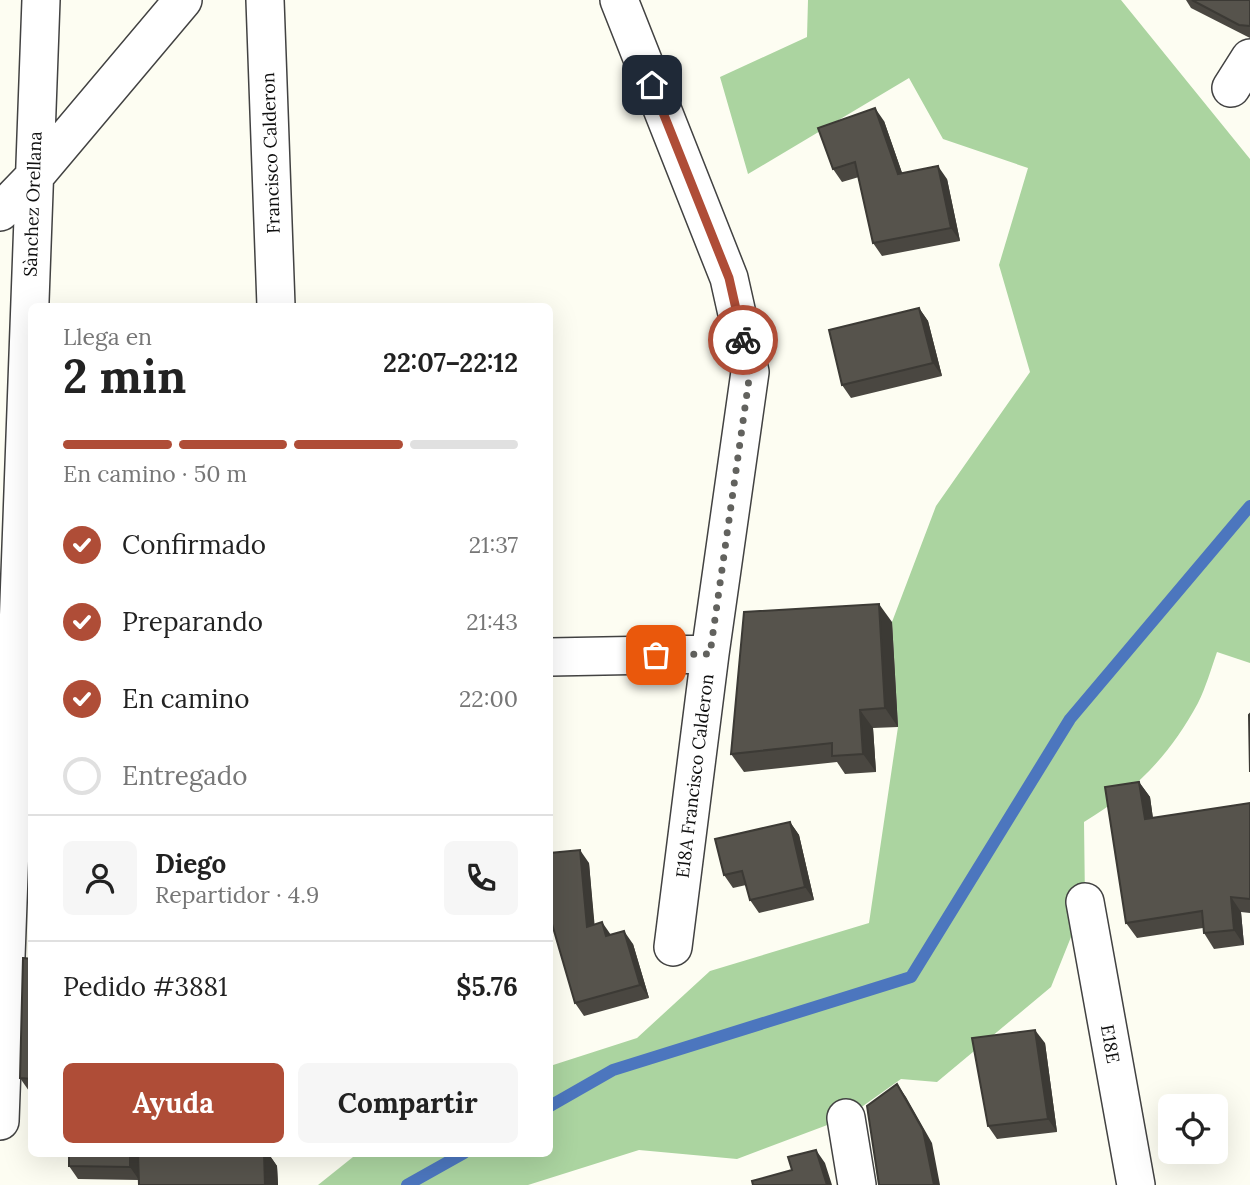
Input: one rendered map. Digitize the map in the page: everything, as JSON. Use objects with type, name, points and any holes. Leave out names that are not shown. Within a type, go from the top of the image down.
[{"type":"street","name":"Sànchez Orellana","points":[[31,303],[41,0]]},
{"type":"street","points":[[0,212],[34,177],[183,0]]},
{"type":"street","name":"Francisco Calderon","points":[[265,0],[276,303]]},
{"type":"street","name":"E18A Francisco Calderon","points":[[619,0],[729,278],[750,372],[710,654],[673,947]]},
{"type":"street","name":"Sànchez Orellana","points":[[0,1121],[7,749],[26,567],[28,470]]},
{"type":"street","points":[[553,657],[710,654]]},
{"type":"street","name":"E18E","points":[[1085,902],[1136,1185]]},
{"type":"street","points":[[846,1118],[857,1185]]},
{"type":"green space","points":[[808,0],[1121,0],[1250,159],[1250,663],[1217,652],[1198,703],[1176,739],[1135,784],[1084,822],[1085,902],[1051,987],[937,1082],[901,1079],[846,1118],[737,1159],[639,1150],[528,1185],[318,1185],[353,1157],[553,1157],[553,1065],[637,1038],[710,971],[869,923],[898,727],[892,622],[936,506],[1030,372],[999,265],[1028,168],[943,139],[909,78],[748,174],[720,77],[807,37]]},
{"type":"building","points":[[1192,0],[1250,0],[1250,26],[1239,25]]},
{"type":"building","points":[[875,108],[898,174],[938,166],[951,228],[873,243],[855,162],[833,169],[818,128]]},
{"type":"building","points":[[919,308],[933,363],[842,385],[829,330]]},
{"type":"building","points":[[879,604],[885,708],[860,710],[863,754],[832,756],[832,743],[731,754],[744,612]]},
{"type":"building","points":[[1139,782],[1145,819],[1250,803],[1250,899],[1231,897],[1234,930],[1204,933],[1202,911],[1126,923],[1105,787]]},
{"type":"building","points":[[790,822],[805,887],[750,900],[742,871],[724,875],[715,839]]},
{"type":"building","points":[[580,850],[587,927],[602,922],[606,936],[624,931],[640,985],[575,1003],[553,927],[553,853]]},
{"type":"building","points":[[23,958],[28,959],[28,1079],[20,1078]]},
{"type":"building","points":[[1035,1030],[1048,1119],[988,1126],[972,1038]]},
{"type":"building","points":[[897,1084],[923,1130],[934,1185],[879,1185],[867,1106]]},
{"type":"building","points":[[816,1150],[827,1185],[753,1185],[752,1181],[792,1170],[788,1157]]},
{"type":"building","points":[[69,1157],[130,1157],[130,1167],[69,1166]]},
{"type":"building","points":[[138,1157],[264,1157],[265,1185],[139,1185]]},
{"type":"waterway","points":[[553,1104],[613,1070],[911,977],[1070,719],[1250,506]]},
{"type":"waterway","points":[[407,1185],[457,1157]]},
{"type":"way so far","points":[[656,655],[710,654],[750,372],[743,340]]},
{"type":"route","points":[[652,85],[729,278],[743,340]]}]
